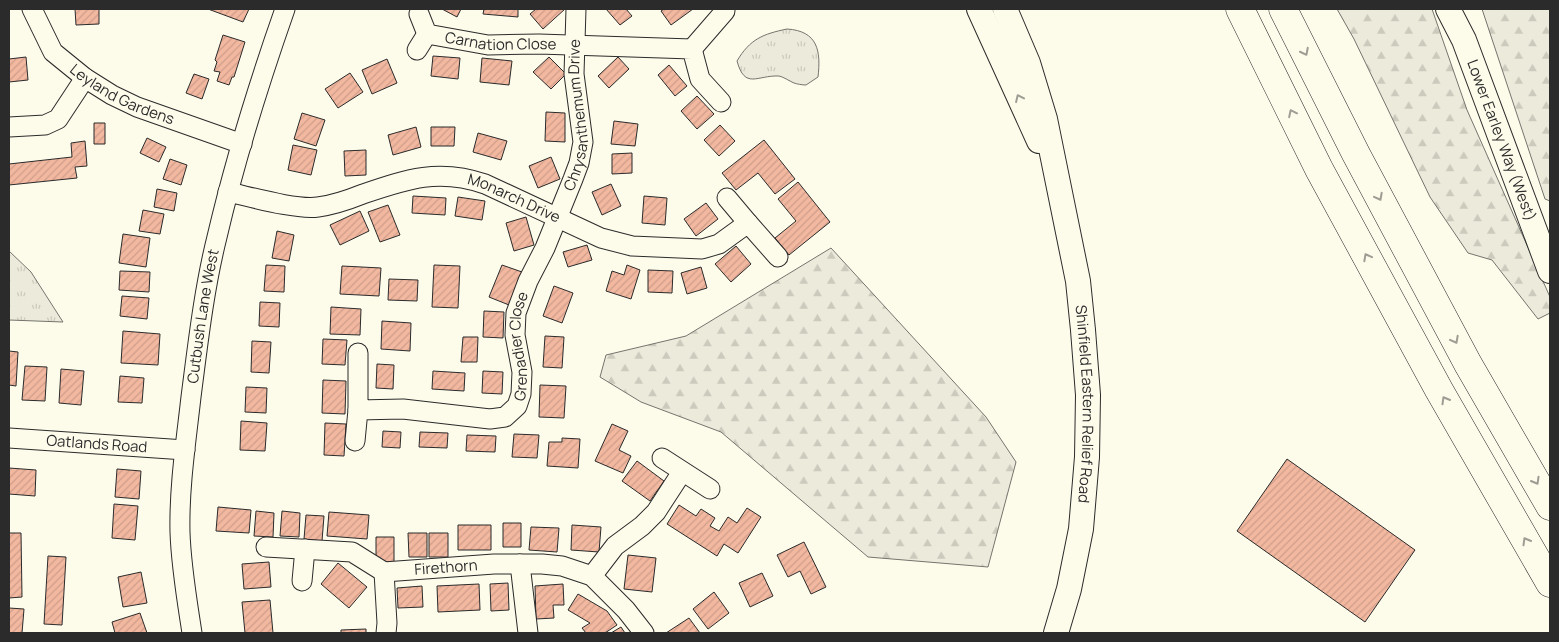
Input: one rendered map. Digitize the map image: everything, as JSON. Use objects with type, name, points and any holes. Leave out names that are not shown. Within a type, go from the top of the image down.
[{"type":"highway","points":[[1240,9],[1319,169],[1439,390],[1550,583]]},
{"type":"highway","points":[[1283,9],[1356,154],[1464,355],[1550,506]]},
{"type":"main road","name":"Shinfield Eastern Relief Road","points":[[979,9],[1055,174]]},
{"type":"main road","name":"Shinfield Eastern Relief Road","points":[[1005,9],[1028,63],[1045,119],[1078,281],[1088,395],[1087,457],[1081,529],[1070,589],[1056,633]]},
{"type":"main road","name":"Lower Earley Way (West)","points":[[1448,9],[1464,40],[1550,271]]},
{"type":"main road","name":"Lower Earley Way (West)","points":[[1459,9],[1464,40]]},
{"type":"street","name":"Leyland Gardens","points":[[32,9],[53,52],[85,78],[112,96],[137,107],[242,144]]},
{"type":"street","name":"Cutbush Lane West","points":[[192,633],[185,591],[180,534],[180,496],[198,343],[216,239],[228,192],[285,9]]},
{"type":"street","name":"Chrysanthemum Drive","points":[[557,218],[579,163],[583,142],[574,74],[576,9]]},
{"type":"street","points":[[720,102],[700,79],[692,49],[725,11]]},
{"type":"street","name":"Carnation Close","points":[[419,14],[422,42],[692,49]]},
{"type":"street","points":[[9,127],[45,125],[58,119],[85,78]]},
{"type":"street","name":"Monarch Drive","points":[[228,192],[315,208],[332,205],[391,184],[418,177],[468,178],[485,184],[601,238],[632,246],[685,250],[702,249],[718,244],[748,223]]},
{"type":"street","points":[[727,198],[778,257]]},
{"type":"street","name":"Grenadier Close","points":[[358,410],[403,409],[490,419],[505,417],[516,406],[521,394],[522,372],[515,335],[516,313],[528,281],[545,248],[557,218]]},
{"type":"street","points":[[355,441],[358,410],[358,353]]},
{"type":"street","name":"Oatlands Road","points":[[9,438],[184,450]]},
{"type":"street","points":[[662,458],[710,488]]},
{"type":"street","points":[[592,576],[615,546],[642,526],[656,512],[682,472]]},
{"type":"street","points":[[266,546],[352,552],[384,572],[386,633]]},
{"type":"street","points":[[302,581],[305,549]]},
{"type":"street","points":[[520,564],[528,633]]},
{"type":"street","name":"Firethorn","points":[[384,572],[520,564],[562,566],[592,576],[626,610],[644,633]]},
{"type":"green space","points":[[1337,9],[1432,9],[1467,110],[1550,297],[1550,313],[1538,319],[1492,260],[1468,253],[1430,197],[1354,39]]},
{"type":"green space","points":[[1482,9],[1550,9],[1550,201],[1545,199]]},
{"type":"green space","points":[[787,29],[805,34],[815,44],[819,59],[818,77],[806,85],[794,83],[779,76],[753,79],[744,75],[737,61],[747,47],[764,36]]},
{"type":"green space","points":[[831,248],[986,417],[1016,462],[988,567],[868,557],[721,432],[641,402],[600,377],[606,355],[686,336]]},
{"type":"green space","points":[[9,251],[31,272],[63,322],[9,320]]},
{"type":"building","points":[[75,9],[99,9],[99,24],[76,25]]},
{"type":"building","points":[[208,9],[249,9],[243,22]]},
{"type":"building","points":[[442,9],[461,9],[457,17]]},
{"type":"building","points":[[484,9],[518,9],[518,17],[483,14]]},
{"type":"building","points":[[536,9],[565,9],[543,29],[530,14]]},
{"type":"building","points":[[606,9],[626,9],[632,16],[620,25]]},
{"type":"building","points":[[664,9],[693,9],[671,25],[661,11]]},
{"type":"building","points":[[223,35],[245,42],[234,77],[232,77],[229,85],[217,81],[220,72],[214,71],[217,62],[215,60]]},
{"type":"building","points":[[433,56],[460,58],[458,79],[431,76]]},
{"type":"building","points":[[26,57],[28,80],[9,82],[9,59]]},
{"type":"building","points":[[549,57],[566,74],[551,89],[533,72]]},
{"type":"building","points":[[618,57],[629,69],[609,88],[598,76]]},
{"type":"building","points":[[482,58],[512,61],[509,85],[480,82]]},
{"type":"building","points":[[387,59],[397,83],[372,94],[362,70]]},
{"type":"building","points":[[669,65],[687,86],[675,96],[658,75]]},
{"type":"building","points":[[350,73],[363,92],[338,108],[325,89]]},
{"type":"building","points":[[194,74],[209,79],[202,99],[186,93]]},
{"type":"building","points":[[697,96],[714,114],[697,129],[681,111]]},
{"type":"building","points":[[546,112],[565,113],[565,142],[545,141]]},
{"type":"building","points":[[302,113],[325,120],[316,146],[294,139]]},
{"type":"building","points":[[614,121],[638,124],[635,146],[611,144]]},
{"type":"building","points":[[94,123],[105,123],[105,144],[94,144]]},
{"type":"building","points":[[720,125],[735,141],[719,156],[704,140]]},
{"type":"building","points":[[416,127],[421,147],[393,155],[388,135]]},
{"type":"building","points":[[431,127],[455,127],[454,146],[431,146]]},
{"type":"building","points":[[478,133],[507,141],[501,160],[473,152]]},
{"type":"building","points":[[147,138],[166,147],[159,162],[140,153]]},
{"type":"building","points":[[764,140],[795,179],[775,194],[758,173],[736,190],[722,173]]},
{"type":"building","points":[[85,141],[87,166],[75,167],[77,178],[9,185],[9,164],[72,157],[71,143]]},
{"type":"building","points":[[293,145],[317,150],[311,175],[288,170]]},
{"type":"building","points":[[366,150],[366,175],[345,176],[344,151]]},
{"type":"building","points":[[632,153],[632,173],[612,174],[612,154]]},
{"type":"building","points":[[551,157],[560,179],[538,188],[529,166]]},
{"type":"building","points":[[170,159],[187,165],[181,185],[163,179]]},
{"type":"building","points":[[798,182],[830,222],[789,255],[775,238],[796,221],[778,199]]},
{"type":"building","points":[[611,184],[621,206],[602,215],[592,192]]},
{"type":"building","points":[[157,189],[177,193],[174,211],[154,207]]},
{"type":"building","points":[[413,196],[446,198],[445,215],[412,213]]},
{"type":"building","points":[[644,196],[667,198],[665,225],[642,223]]},
{"type":"building","points":[[458,197],[485,201],[482,220],[455,216]]},
{"type":"building","points":[[706,203],[718,219],[696,236],[684,219]]},
{"type":"building","points":[[388,205],[400,235],[380,242],[368,212]]},
{"type":"building","points":[[143,210],[164,214],[160,234],[139,231]]},
{"type":"building","points":[[360,211],[369,231],[340,245],[330,225]]},
{"type":"building","points":[[526,217],[534,245],[514,251],[506,223]]},
{"type":"building","points":[[277,231],[294,235],[289,261],[272,258]]},
{"type":"building","points":[[123,234],[150,238],[146,267],[119,263]]},
{"type":"building","points":[[587,245],[592,260],[568,267],[563,252]]},
{"type":"building","points":[[736,246],[751,264],[731,282],[715,264]]},
{"type":"building","points":[[266,265],[285,266],[284,292],[264,291]]},
{"type":"building","points":[[434,265],[460,266],[458,308],[432,307]]},
{"type":"building","points":[[502,265],[522,272],[509,305],[489,297]]},
{"type":"building","points":[[627,265],[640,270],[631,299],[606,291],[612,271],[624,275]]},
{"type":"building","points":[[342,266],[381,268],[379,296],[340,294]]},
{"type":"building","points":[[701,267],[707,288],[687,294],[681,273]]},
{"type":"building","points":[[648,270],[673,271],[672,293],[648,292]]},
{"type":"building","points":[[120,271],[150,272],[149,292],[119,290]]},
{"type":"building","points":[[389,279],[418,280],[417,301],[388,300]]},
{"type":"building","points":[[554,286],[573,293],[562,323],[543,316]]},
{"type":"building","points":[[122,296],[149,298],[147,319],[120,316]]},
{"type":"building","points":[[260,302],[280,303],[279,327],[259,326]]},
{"type":"building","points":[[331,307],[361,309],[360,335],[330,334]]},
{"type":"building","points":[[484,311],[504,312],[503,338],[483,337]]},
{"type":"building","points":[[382,321],[411,323],[410,351],[381,349]]},
{"type":"building","points":[[123,331],[160,334],[158,365],[121,363]]},
{"type":"building","points":[[545,336],[564,337],[562,368],[543,367]]},
{"type":"building","points":[[463,337],[478,337],[477,362],[461,362]]},
{"type":"building","points":[[323,339],[347,340],[345,365],[322,364]]},
{"type":"building","points":[[252,341],[271,342],[269,373],[251,372]]},
{"type":"building","points":[[9,351],[18,352],[16,386],[9,385]]},
{"type":"building","points":[[377,364],[394,365],[393,389],[376,388]]},
{"type":"building","points":[[25,366],[47,367],[45,401],[22,400]]},
{"type":"building","points":[[61,369],[84,371],[81,405],[59,403]]},
{"type":"building","points":[[433,371],[465,373],[464,391],[432,389]]},
{"type":"building","points":[[483,371],[503,372],[502,394],[482,393]]},
{"type":"building","points":[[120,376],[144,378],[142,403],[118,402]]},
{"type":"building","points":[[323,380],[346,381],[345,414],[322,413]]},
{"type":"building","points":[[540,385],[566,386],[564,418],[539,417]]},
{"type":"building","points":[[246,387],[267,388],[266,413],[245,412]]},
{"type":"building","points":[[241,421],[267,423],[265,451],[240,450]]},
{"type":"building","points":[[325,423],[346,424],[344,456],[324,455]]},
{"type":"building","points":[[612,424],[628,431],[619,450],[631,456],[623,473],[595,461]]},
{"type":"building","points":[[383,431],[401,432],[400,448],[382,447]]},
{"type":"building","points":[[420,432],[448,433],[447,448],[419,447]]},
{"type":"building","points":[[514,434],[539,435],[537,458],[512,457]]},
{"type":"building","points":[[467,435],[496,436],[495,452],[466,451]]},
{"type":"building","points":[[562,438],[580,439],[578,468],[547,466],[549,442],[562,442]]},
{"type":"building","points":[[1287,459],[1415,550],[1365,622],[1237,531]]},
{"type":"building","points":[[637,461],[664,481],[650,501],[622,481]]},
{"type":"building","points":[[9,468],[36,470],[35,496],[9,494]]},
{"type":"building","points":[[117,469],[141,471],[139,499],[115,497]]},
{"type":"building","points":[[114,504],[138,506],[135,540],[112,538]]},
{"type":"building","points":[[679,505],[696,516],[701,509],[715,518],[710,526],[719,531],[728,517],[737,523],[747,508],[761,517],[738,553],[724,544],[717,556],[667,524]]},
{"type":"building","points":[[218,507],[251,510],[249,533],[216,531]]},
{"type":"building","points":[[256,511],[274,513],[273,537],[254,536]]},
{"type":"building","points":[[282,511],[300,513],[299,537],[280,536]]},
{"type":"building","points":[[329,512],[369,515],[367,539],[327,536]]},
{"type":"building","points":[[306,515],[324,516],[322,541],[304,539]]},
{"type":"building","points":[[503,523],[521,523],[521,547],[503,547]]},
{"type":"building","points":[[458,525],[491,525],[491,550],[458,550]]},
{"type":"building","points":[[572,525],[601,527],[599,552],[571,550]]},
{"type":"building","points":[[531,527],[559,528],[557,552],[529,550]]},
{"type":"building","points":[[9,533],[21,533],[22,597],[9,598]]},
{"type":"building","points":[[408,533],[427,533],[427,557],[409,557]]},
{"type":"building","points":[[429,533],[448,533],[448,557],[429,557]]},
{"type":"building","points":[[376,537],[394,537],[394,562],[376,562]]},
{"type":"building","points":[[804,542],[826,587],[811,594],[800,571],[788,577],[777,555]]},
{"type":"building","points":[[628,555],[656,558],[652,592],[624,589]]},
{"type":"building","points":[[48,556],[66,557],[62,625],[44,624]]},
{"type":"building","points":[[269,562],[271,587],[244,589],[242,564]]},
{"type":"building","points":[[338,563],[367,587],[349,608],[321,584]]},
{"type":"building","points":[[141,572],[147,603],[123,607],[118,577]]},
{"type":"building","points":[[762,573],[773,596],[750,607],[739,583]]},
{"type":"building","points":[[508,583],[509,610],[491,611],[490,584]]},
{"type":"building","points":[[479,584],[480,610],[438,612],[437,586]]},
{"type":"building","points":[[563,584],[564,605],[553,605],[554,618],[536,619],[535,586]]},
{"type":"building","points":[[422,586],[423,607],[398,608],[397,588]]},
{"type":"building","points":[[714,592],[729,613],[708,629],[693,609]]},
{"type":"building","points":[[578,594],[607,611],[617,625],[605,633],[586,633],[582,628],[590,623],[568,610]]},
{"type":"building","points":[[270,600],[273,633],[245,633],[242,602]]},
{"type":"building","points":[[9,608],[24,609],[22,633],[9,633]]},
{"type":"building","points":[[140,613],[147,633],[115,633],[112,622]]},
{"type":"building","points":[[689,618],[700,633],[666,633]]},
{"type":"building","points":[[621,627],[625,633],[611,633]]},
{"type":"building","points":[[366,629],[366,633],[341,633],[341,630]]}]
